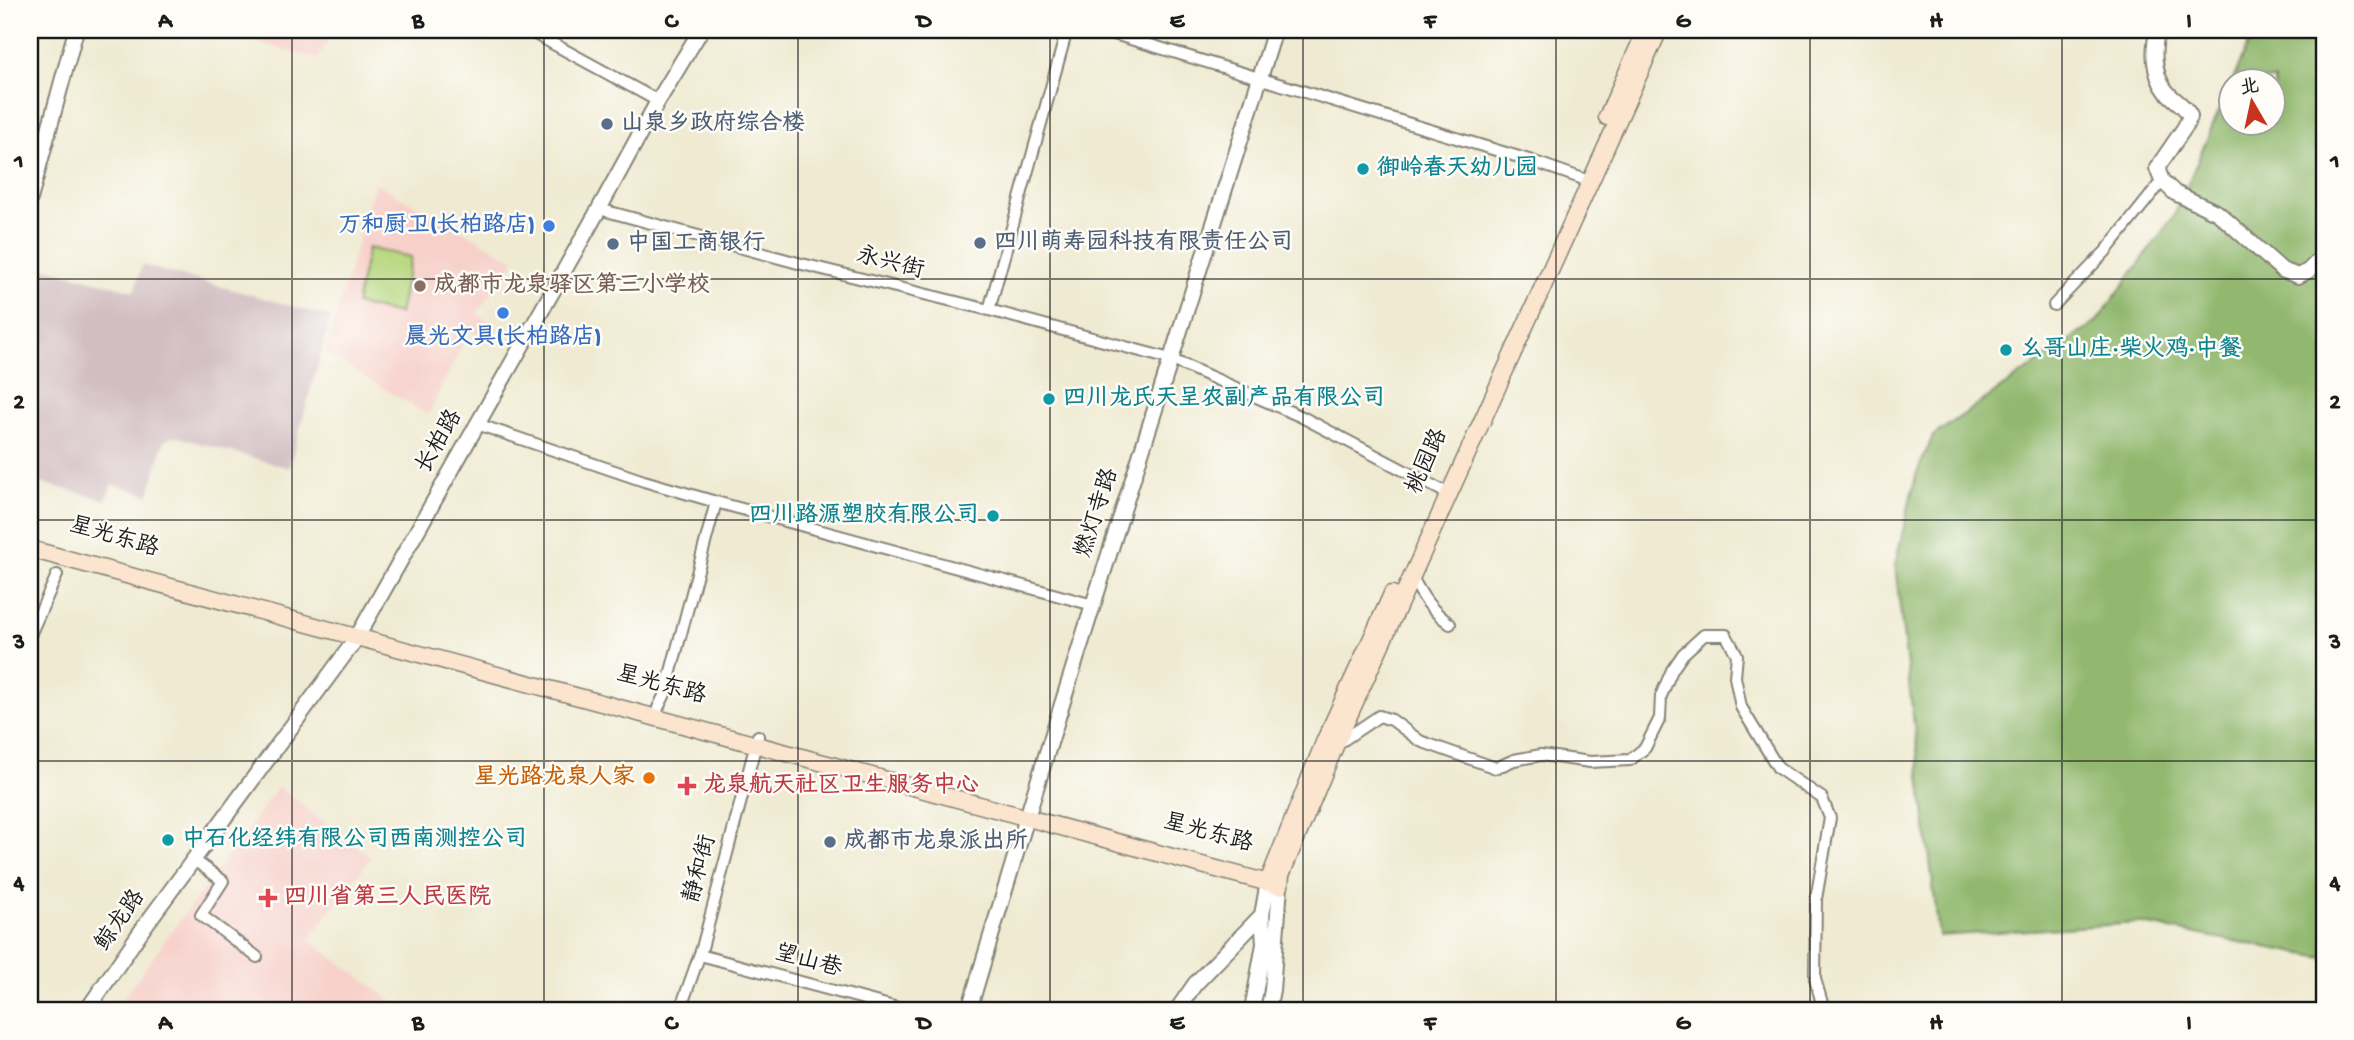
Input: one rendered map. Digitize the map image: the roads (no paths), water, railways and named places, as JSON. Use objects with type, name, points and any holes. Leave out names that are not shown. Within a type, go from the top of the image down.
[{"type":"main road","name":"桃园路","points":[[1274,879],[1325,740],[1446,491],[1584,179],[1646,30]]},
{"type":"main road","points":[[1584,179],[1659,30]]},
{"type":"main road","points":[[1274,879],[1412,577],[1446,491]]},
{"type":"main road","name":"星光东路","points":[[30,538],[358,634],[659,708],[757,741]]},
{"type":"main road","name":"星光东路","points":[[30,549],[1274,879]]},
{"type":"street","points":[[30,198],[76,30]]},
{"type":"street","points":[[528,30],[658,102]]},
{"type":"street","name":"长柏路","points":[[194,860],[358,634],[701,30]]},
{"type":"street","points":[[989,310],[1067,30]]},
{"type":"street","points":[[1101,30],[1584,179]]},
{"type":"street","name":"燃灯寺路","points":[[969,1010],[1028,812],[1275,30]]},
{"type":"street","points":[[2158,30],[2154,44],[2157,70],[2166,91],[2187,109],[2190,116],[2157,168],[2162,181],[2175,193],[2218,213],[2282,270],[2298,276],[2308,271],[2324,255]]},
{"type":"street","points":[[2054,305],[2106,251],[2162,181]]},
{"type":"street","name":"永兴街","points":[[599,209],[1170,359],[1302,417],[1446,491]]},
{"type":"street","points":[[477,424],[644,481],[1093,605]]},
{"type":"street","points":[[659,708],[716,502]]},
{"type":"street","points":[[30,635],[57,575]]},
{"type":"street","points":[[1412,577],[1433,611],[1450,624]]},
{"type":"street","points":[[1336,744],[1379,716],[1392,720],[1420,741],[1496,768],[1514,760],[1541,755],[1590,762],[1630,760],[1645,748],[1660,718],[1661,696],[1672,670],[1683,654],[1704,635],[1726,635],[1737,655],[1735,677],[1741,707],[1778,768],[1822,799],[1830,818],[1816,899],[1815,979],[1824,1010]]},
{"type":"street","name":"静和街","points":[[680,1010],[700,955],[757,741]]},
{"type":"street","points":[[194,860],[223,881],[201,915],[257,957]]},
{"type":"street","name":"鲸龙路","points":[[87,1010],[194,860]]},
{"type":"street","points":[[1268,1010],[1272,989],[1274,879]]},
{"type":"street","name":"桃园路","points":[[1252,1010],[1264,944],[1262,915],[1274,879]]},
{"type":"street","points":[[1177,1010],[1195,984],[1262,915]]},
{"type":"street","name":"望山巷","points":[[700,955],[905,1010]]},
{"type":"place","name":"山泉乡政府综合楼","points":[[607,124]]},
{"type":"place","name":"御岭春天幼儿园","points":[[1363,169]]},
{"type":"place","name":"万和厨卫(长柏路店)","points":[[549,226]]},
{"type":"place","name":"四川萌寿园科技有限责任公司","points":[[980,243]]},
{"type":"place","name":"中国工商银行","points":[[613,244]]},
{"type":"place","name":"成都市龙泉驿区第三小学校","points":[[420,286]]},
{"type":"place","name":"晨光文具(长柏路店)","points":[[503,313]]},
{"type":"place","name":"幺哥山庄·柴火鸡·中餐","points":[[2006,350]]},
{"type":"place","name":"四川龙氏天呈农副产品有限公司","points":[[1049,399]]},
{"type":"place","name":"四川路源塑胶有限公司","points":[[993,516]]},
{"type":"place","name":"星光路龙泉人家","points":[[649,778]]},
{"type":"place","name":"龙泉航天社区卫生服务中心","points":[[687,786]]},
{"type":"place","name":"中石化经纬有限公司西南测控公司","points":[[168,840]]},
{"type":"place","name":"成都市龙泉派出所","points":[[830,842]]},
{"type":"place","name":"四川省第三人民医院","points":[[268,898]]}]
